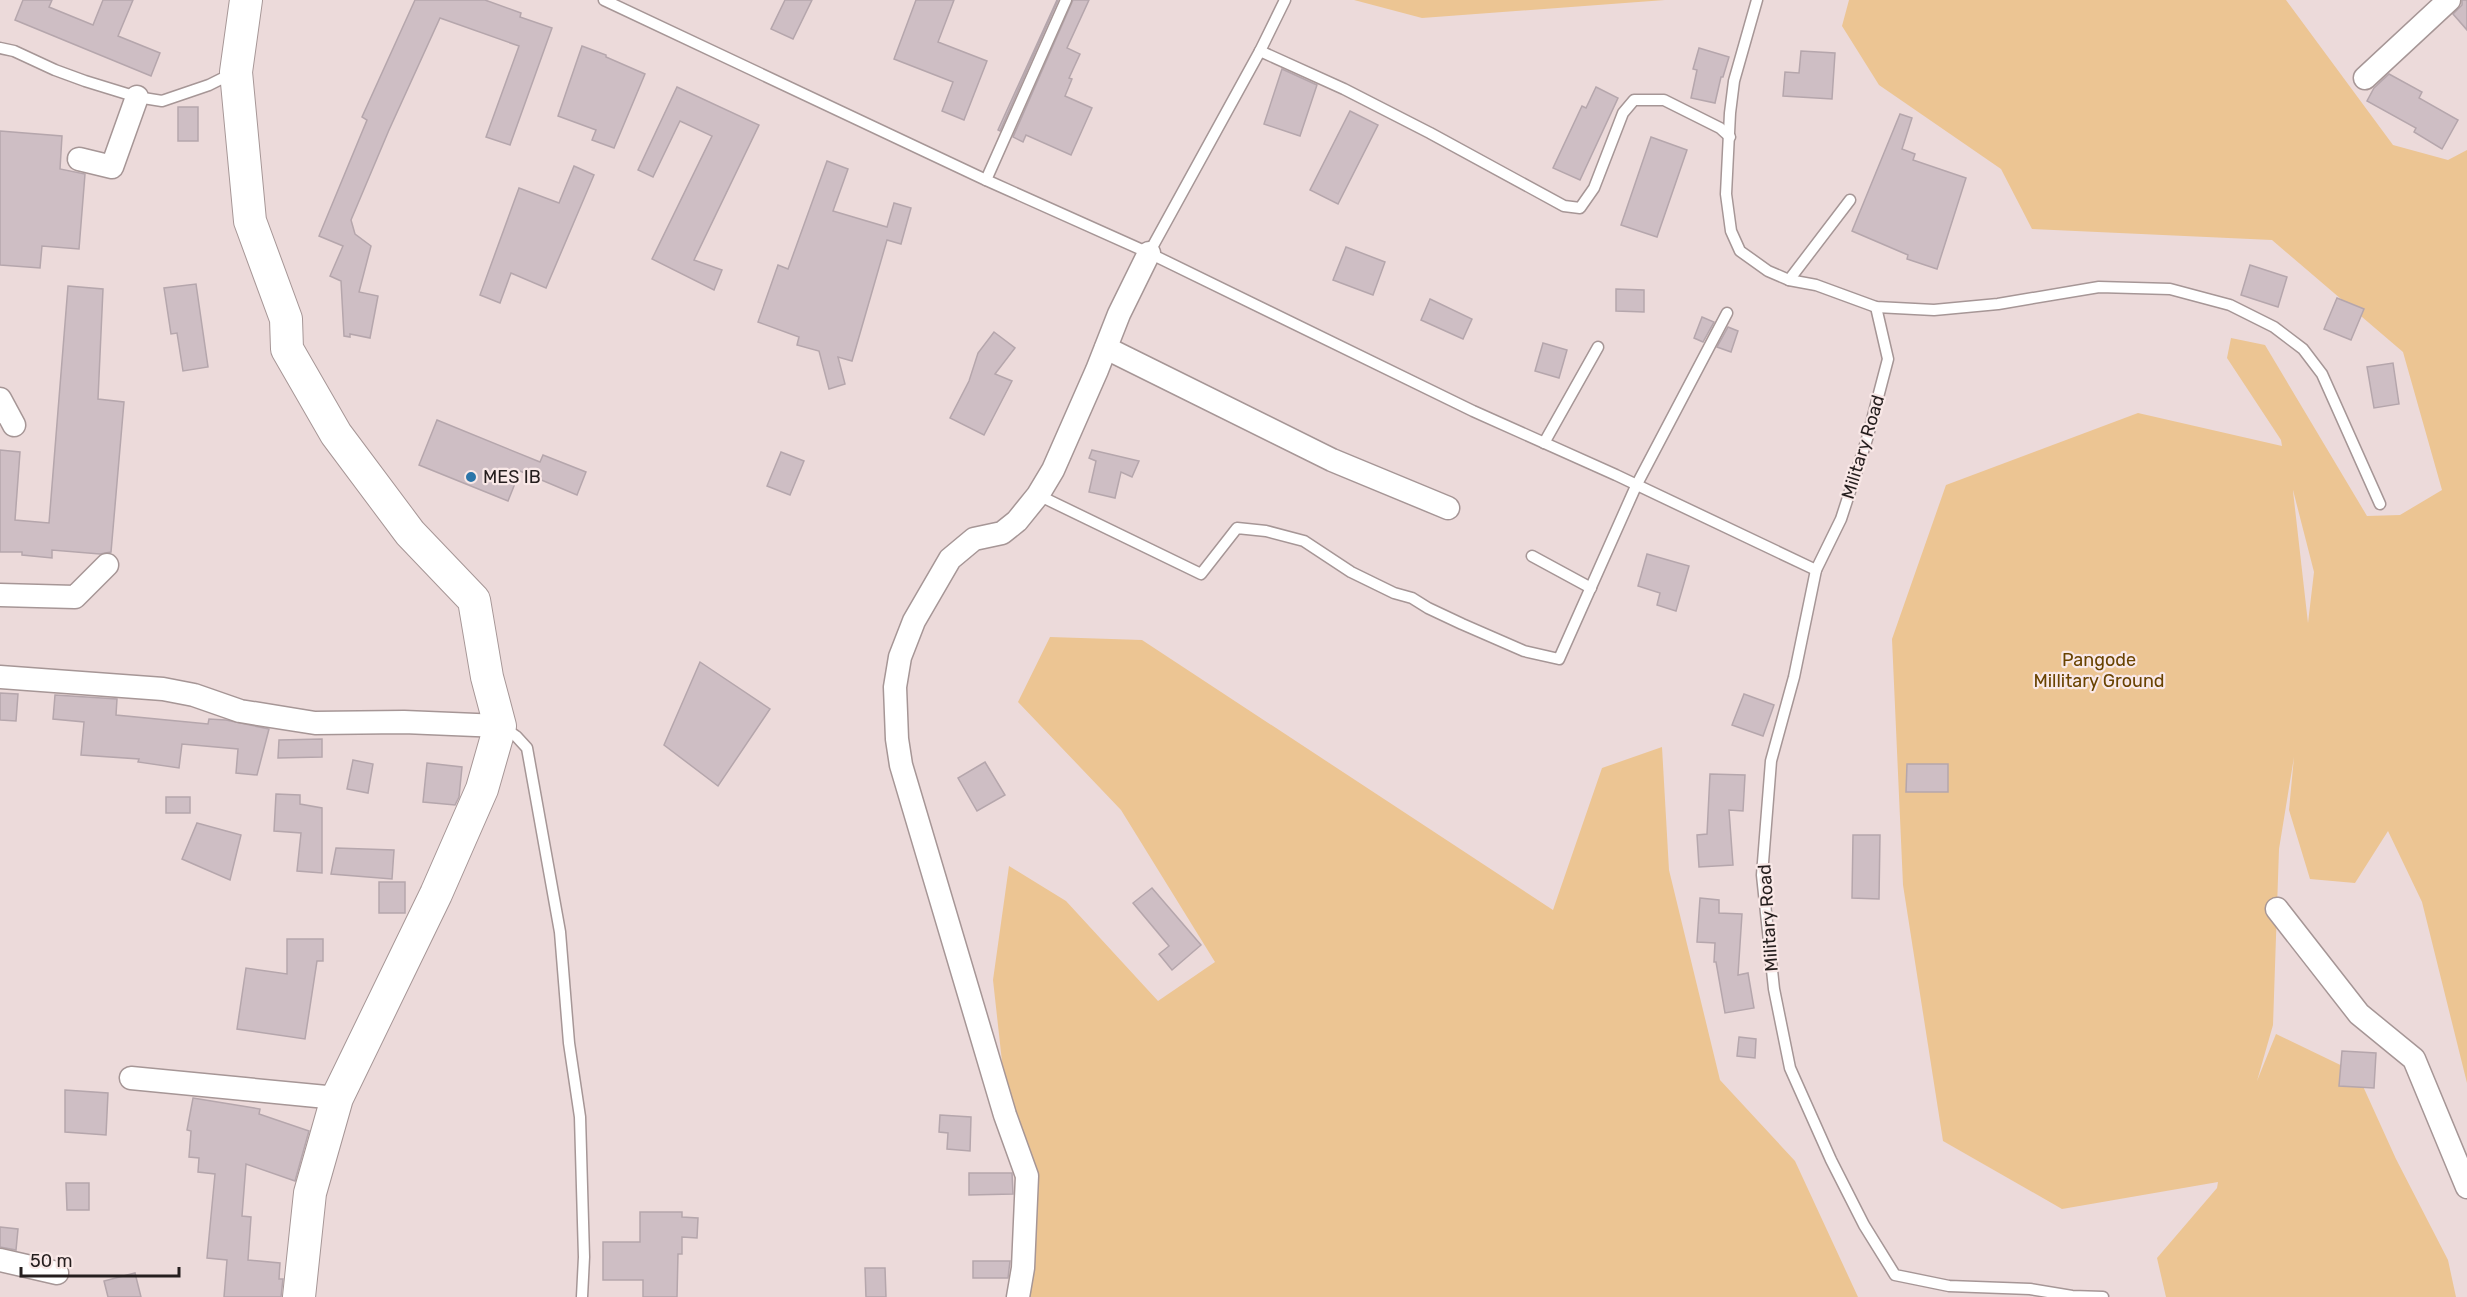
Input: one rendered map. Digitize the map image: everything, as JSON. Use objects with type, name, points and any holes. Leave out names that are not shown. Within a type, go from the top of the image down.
[{"type":"main road","points":[[246,0],[236,72],[250,221],[286,319],[287,349],[336,434],[410,533],[474,600],[487,677],[500,726],[482,789],[436,894],[338,1098],[310,1193],[299,1297]]},
{"type":"street","points":[[2365,78],[2449,0]]},
{"type":"street","points":[[79,159],[112,166],[137,97]]},
{"type":"street","points":[[1018,1297],[1023,1268],[1027,1176],[1005,1115],[900,765],[895,687],[900,657],[914,621],[950,559],[974,539],[1002,533],[1017,521],[1038,495],[1053,470],[1119,314],[1149,253]]},
{"type":"street","points":[[1106,348],[1332,460],[1448,508]]},
{"type":"street","points":[[0,399],[14,425]]},
{"type":"street","points":[[0,595],[75,597],[107,565]]},
{"type":"street","points":[[0,677],[163,689],[194,695],[240,711],[315,723],[404,722],[500,726]]},
{"type":"street","points":[[2277,909],[2359,1014],[2414,1059],[2467,1187]]},
{"type":"street","points":[[131,1078],[338,1098]]},
{"type":"street","points":[[0,1260],[57,1273]]},
{"type":"lane","points":[[604,0],[986,180],[1149,253],[1544,443],[1816,570]]},
{"type":"lane","points":[[986,180],[1066,0]]},
{"type":"lane","points":[[1149,253],[1260,51],[1285,0]]},
{"type":"lane","points":[[1758,0],[1734,81],[1730,113],[1726,194],[1731,231],[1740,251],[1768,272],[1789,280],[1816,285],[1876,307],[1934,310],[1998,304],[2099,287],[2170,289],[2230,304],[2274,327],[2303,349],[2322,374],[2380,504]]},
{"type":"lane","points":[[0,48],[14,51],[54,70],[137,97],[162,101],[209,85],[236,72]]},
{"type":"lane","points":[[1260,51],[1344,89],[1421,128],[1564,206],[1580,208],[1594,188],[1623,113],[1634,100],[1664,100],[1720,128],[1730,137]]},
{"type":"lane","points":[[1789,280],[1850,200]]},
{"type":"lane","name":"Military Road","points":[[1876,307],[1888,359],[1867,439],[1841,519],[1816,570],[1794,677],[1771,761],[1762,875],[1774,989],[1790,1068],[1831,1160],[1864,1225],[1895,1275],[1949,1286],[2030,1289],[2072,1296],[2103,1297]]},
{"type":"lane","points":[[1038,495],[1201,574],[1237,528],[1266,531],[1304,542],[1351,572],[1394,593],[1412,598],[1453,620],[1524,651],[1559,659],[1636,486],[1727,313]]},
{"type":"lane","points":[[1544,443],[1598,346]]},
{"type":"lane","points":[[1532,556],[1591,588]]},
{"type":"lane","points":[[500,726],[516,735],[527,748],[560,932],[569,1043],[580,1118],[584,1257],[582,1297]]},
{"type":"green space","points":[[1354,0],[1665,0],[1422,18]]},
{"type":"green space","name":"Pangode Millitary Ground","points":[[1849,0],[2286,0],[2393,145],[2448,160],[2467,150],[2467,1083],[2422,902],[2388,831],[2355,883],[2310,879],[2289,810],[2294,757],[2279,849],[2273,1025],[2257,1081],[2276,1034],[2357,1073],[2396,1159],[2448,1260],[2456,1297],[2166,1297],[2157,1258],[2217,1188],[2218,1182],[2062,1209],[1943,1141],[1903,885],[1892,639],[1946,485],[2138,413],[2282,446],[2281,440],[2227,358],[2231,338],[2265,345],[2367,516],[2400,515],[2442,490],[2403,352],[2272,240],[2032,229],[2001,169],[1879,85],[1842,26]],"holes":[[[2293,490],[2314,572],[2308,623]]]},
{"type":"green space","points":[[1050,637],[1142,640],[1553,910],[1602,768],[1662,747],[1669,870],[1720,1080],[1795,1161],[1858,1297],[1028,1297],[993,980],[1009,866],[1066,901],[1158,1001],[1215,962],[1121,810],[1018,702]]},
{"type":"building","points":[[23,0],[52,0],[49,7],[93,25],[103,0],[133,0],[118,36],[160,53],[151,76],[15,20]]},
{"type":"building","points":[[415,0],[485,0],[521,13],[520,17],[552,28],[510,145],[486,137],[519,46],[440,18],[351,220],[355,234],[371,246],[359,292],[378,296],[370,338],[350,334],[350,337],[344,336],[341,281],[330,276],[343,246],[319,236],[367,120],[362,117]]},
{"type":"building","points":[[785,0],[812,0],[793,39],[771,29]]},
{"type":"building","points":[[916,0],[954,0],[938,42],[987,61],[964,120],[942,111],[953,82],[894,59]]},
{"type":"building","points":[[1058,0],[1000,131],[998,130]]},
{"type":"building","points":[[1073,0],[1089,0],[1067,48],[1080,54],[1069,78],[1072,79],[1065,96],[1092,108],[1071,155],[1026,135],[1023,142],[1013,137]]},
{"type":"building","points":[[2462,0],[2467,0],[2467,30],[2453,14],[2462,5]]},
{"type":"building","points":[[582,46],[645,74],[614,148],[592,140],[596,130],[558,116]]},
{"type":"building","points":[[1699,48],[1729,57],[1723,77],[1721,77],[1715,103],[1691,98],[1697,70],[1693,69]]},
{"type":"building","points":[[1801,51],[1835,53],[1832,99],[1783,96],[1785,72],[1799,73]]},
{"type":"building","points":[[1282,69],[1317,85],[1300,136],[1264,124]]},
{"type":"building","points":[[2389,74],[2422,92],[2419,98],[2458,120],[2442,149],[2414,132],[2416,128],[2367,101],[2374,88]]},
{"type":"building","points":[[677,87],[759,125],[694,260],[722,270],[714,290],[652,259],[712,136],[680,121],[653,177],[638,170]]},
{"type":"building","points":[[1596,87],[1618,98],[1580,180],[1553,168],[1582,106],[1586,108]]},
{"type":"building","points":[[178,107],[198,107],[198,141],[178,141]]},
{"type":"building","points":[[1350,111],[1378,125],[1338,204],[1310,190]]},
{"type":"building","points":[[1900,114],[1912,118],[1902,149],[1915,154],[1913,160],[1966,178],[1937,269],[1907,259],[1908,255],[1852,231]]},
{"type":"building","points":[[0,131],[62,136],[60,169],[85,174],[79,249],[42,246],[40,268],[0,265]]},
{"type":"building","points":[[1651,137],[1687,150],[1657,237],[1621,225]]},
{"type":"building","points":[[827,161],[848,169],[833,211],[887,227],[894,203],[911,208],[901,244],[887,240],[852,361],[838,357],[845,384],[829,389],[819,351],[797,345],[799,337],[758,322],[778,265],[788,269]]},
{"type":"building","points":[[574,166],[594,175],[546,288],[511,273],[500,303],[480,295],[519,188],[559,203]]},
{"type":"building","points":[[1346,247],[1385,262],[1373,295],[1333,280]]},
{"type":"building","points":[[2250,265],[2287,277],[2278,307],[2241,295]]},
{"type":"building","points":[[196,284],[208,367],[183,371],[177,333],[171,334],[164,288]]},
{"type":"building","points":[[68,286],[103,289],[98,399],[124,402],[111,552],[100,554],[52,550],[52,558],[22,555],[22,552],[0,552],[0,450],[20,452],[15,520],[49,523]]},
{"type":"building","points":[[1616,289],[1644,290],[1644,312],[1616,311]]},
{"type":"building","points":[[2337,298],[2364,309],[2351,340],[2324,329]]},
{"type":"building","points":[[1430,299],[1472,319],[1463,339],[1421,320]]},
{"type":"building","points":[[1702,317],[1714,322],[1703,342],[1694,338]]},
{"type":"building","points":[[1728,327],[1738,331],[1731,352],[1717,347]]},
{"type":"building","points":[[994,332],[1015,348],[995,374],[1012,381],[984,435],[950,418],[969,381],[978,353]]},
{"type":"building","points":[[1543,343],[1567,350],[1559,378],[1535,371]]},
{"type":"building","points":[[2393,363],[2399,404],[2374,408],[2367,367]]},
{"type":"building","points":[[437,420],[540,462],[543,455],[586,472],[577,495],[520,471],[508,501],[419,465]]},
{"type":"building","points":[[1092,450],[1139,461],[1132,477],[1121,472],[1115,498],[1089,492],[1096,461],[1089,458]]},
{"type":"building","points":[[781,452],[804,461],[790,495],[767,486]]},
{"type":"building","points":[[1647,554],[1689,566],[1676,611],[1657,605],[1660,593],[1638,586]]},
{"type":"building","points":[[700,662],[770,709],[718,786],[664,745]]},
{"type":"building","points":[[0,693],[18,694],[16,721],[0,720]]},
{"type":"building","points":[[1744,694],[1774,705],[1763,736],[1732,725]]},
{"type":"building","points":[[55,695],[117,699],[116,715],[208,724],[209,719],[226,720],[269,729],[257,775],[236,773],[238,749],[182,744],[179,768],[138,762],[139,759],[81,755],[84,722],[53,719]]},
{"type":"building","points":[[322,739],[322,757],[278,758],[279,740]]},
{"type":"building","points":[[353,760],[373,764],[368,793],[347,789]]},
{"type":"building","points":[[985,762],[1005,795],[977,811],[958,778]]},
{"type":"building","points":[[427,763],[462,767],[459,797],[455,805],[423,802]]},
{"type":"building","points":[[1907,764],[1948,764],[1948,792],[1906,792]]},
{"type":"building","points":[[1710,774],[1745,775],[1743,811],[1729,810],[1733,865],[1699,867],[1697,835],[1707,834]]},
{"type":"building","points":[[276,794],[300,795],[300,804],[322,808],[322,873],[297,871],[301,833],[274,831]]},
{"type":"building","points":[[166,797],[190,797],[190,813],[166,813]]},
{"type":"building","points":[[197,823],[241,835],[230,880],[182,859]]},
{"type":"building","points":[[1853,835],[1880,835],[1879,899],[1852,898]]},
{"type":"building","points":[[336,848],[394,850],[392,879],[331,874]]},
{"type":"building","points":[[379,882],[405,882],[405,913],[379,913]]},
{"type":"building","points":[[1152,888],[1201,945],[1172,970],[1159,954],[1169,946],[1133,903]]},
{"type":"building","points":[[1700,898],[1719,900],[1719,913],[1742,914],[1738,975],[1748,973],[1754,1008],[1725,1013],[1716,962],[1714,962],[1715,943],[1697,942]]},
{"type":"building","points":[[287,939],[323,939],[323,961],[317,961],[305,1039],[237,1029],[246,968],[287,974]]},
{"type":"building","points":[[1739,1037],[1756,1039],[1755,1058],[1737,1056]]},
{"type":"building","points":[[2342,1051],[2376,1053],[2374,1088],[2339,1086]]},
{"type":"building","points":[[65,1090],[108,1093],[106,1135],[65,1132]]},
{"type":"building","points":[[193,1098],[260,1109],[259,1114],[309,1131],[295,1181],[246,1164],[242,1216],[251,1217],[248,1260],[280,1263],[279,1279],[283,1279],[281,1297],[224,1297],[227,1260],[207,1258],[215,1174],[198,1172],[199,1158],[189,1157],[191,1131],[187,1130]]},
{"type":"building","points":[[940,1115],[971,1117],[970,1151],[947,1149],[948,1133],[939,1132]]},
{"type":"building","points":[[969,1173],[1012,1173],[1013,1194],[969,1195]]},
{"type":"building","points":[[66,1183],[89,1183],[89,1210],[67,1210]]},
{"type":"building","points":[[640,1212],[682,1212],[682,1217],[698,1218],[697,1238],[682,1237],[682,1254],[678,1254],[677,1297],[643,1297],[643,1280],[603,1280],[603,1242],[640,1242]]},
{"type":"building","points":[[0,1227],[18,1229],[16,1250],[0,1247]]},
{"type":"building","points":[[973,1261],[1010,1261],[1008,1278],[973,1278]]},
{"type":"building","points":[[865,1268],[885,1268],[886,1297],[866,1297]]},
{"type":"building","points":[[135,1273],[141,1297],[108,1297],[104,1281]]},
{"type":"place","name":"MES IB","points":[[471,477]]}]
